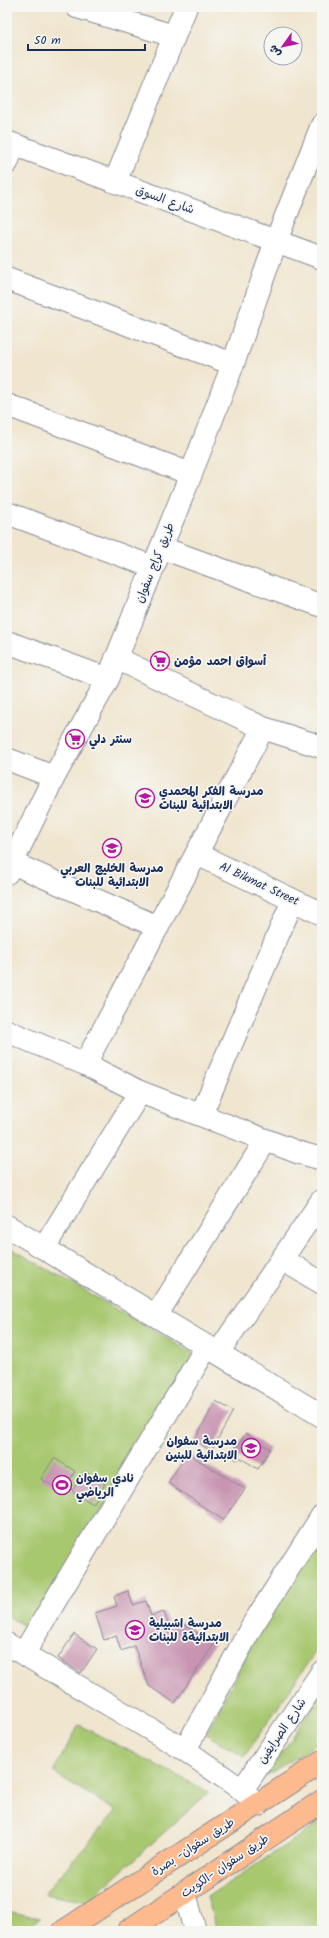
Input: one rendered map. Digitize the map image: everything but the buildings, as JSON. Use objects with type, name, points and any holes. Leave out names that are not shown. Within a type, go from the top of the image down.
[{"type":"highway","name":"طريق سفوان- بصرة","points":[[64,1931],[322,1762]]},
{"type":"highway","name":"طريق سفوان -الكويت","points":[[128,1931],[322,1800]]},
{"type":"street","points":[[77,7],[174,36]]},
{"type":"street","points":[[115,182],[186,7]]},
{"type":"street","name":"طريق كراج سفوان","points":[[10,868],[54,777],[108,679],[191,474],[233,364],[276,241],[322,125]]},
{"type":"street","name":"شارع السوق","points":[[9,150],[115,182],[322,258]]},
{"type":"street","points":[[7,279],[233,364]]},
{"type":"street","points":[[7,405],[191,474]]},
{"type":"street","points":[[7,512],[322,606]]},
{"type":"street","points":[[7,642],[108,679]]},
{"type":"street","points":[[116,658],[263,728],[322,747]]},
{"type":"street","points":[[85,1064],[263,728]]},
{"type":"street","points":[[7,759],[54,777]]},
{"type":"street","name":"Al Bikmat Street","points":[[197,854],[293,900],[322,912]]},
{"type":"street","points":[[10,868],[158,927]]},
{"type":"street","points":[[201,1115],[293,900]]},
{"type":"street","points":[[7,1032],[85,1064],[140,1092],[322,1160]]},
{"type":"street","points":[[44,1248],[140,1092]]},
{"type":"street","points":[[156,1316],[266,1140]]},
{"type":"street","points":[[258,1805],[242,1790],[185,1750],[16,1649],[212,1349],[283,1260],[322,1200]]},
{"type":"street","points":[[7,1226],[322,1416]]},
{"type":"street","points":[[283,1260],[322,1283]]},
{"type":"street","points":[[185,1750],[252,1626],[322,1516]]},
{"type":"street","name":"شارع الصرايفين","points":[[242,1790],[322,1672]]},
{"type":"street","points":[[185,1893],[195,1931]]},
{"type":"green space","name":"نادي سفوان الرياضي","points":[[7,1246],[194,1354],[32,1630],[7,1616]]},
{"type":"green space","points":[[322,1527],[322,1642],[244,1757],[206,1734],[258,1633]]},
{"type":"green space","points":[[322,1693],[322,1740],[266,1777]]},
{"type":"green space","points":[[79,1725],[209,1792],[87,1902],[44,1894],[116,1811],[53,1772]]},
{"type":"green space","points":[[322,1821],[322,1931],[217,1931],[207,1897]]},
{"type":"green space","points":[[7,1911],[40,1918],[21,1931],[7,1931]]},
{"type":"place","name":"أسواق احمد مؤمن","points":[[160,661]]},
{"type":"place","name":"سنتر دلي","points":[[75,739]]},
{"type":"place","name":"مدرسة الفكر المحمدي الابتدائية للبنات","points":[[145,798]]},
{"type":"place","name":"مدرسة الخليج العربي الابتدائية للبنات","points":[[112,848]]},
{"type":"place","name":"مدرسة سفوان الابتدائية للبنين","points":[[251,1448]]},
{"type":"place","name":"نادي سفوان الرياضي","points":[[62,1485]]},
{"type":"place","name":"مدرسة اشبيلية الابتدائيةة للبنات","points":[[135,1630]]}]
